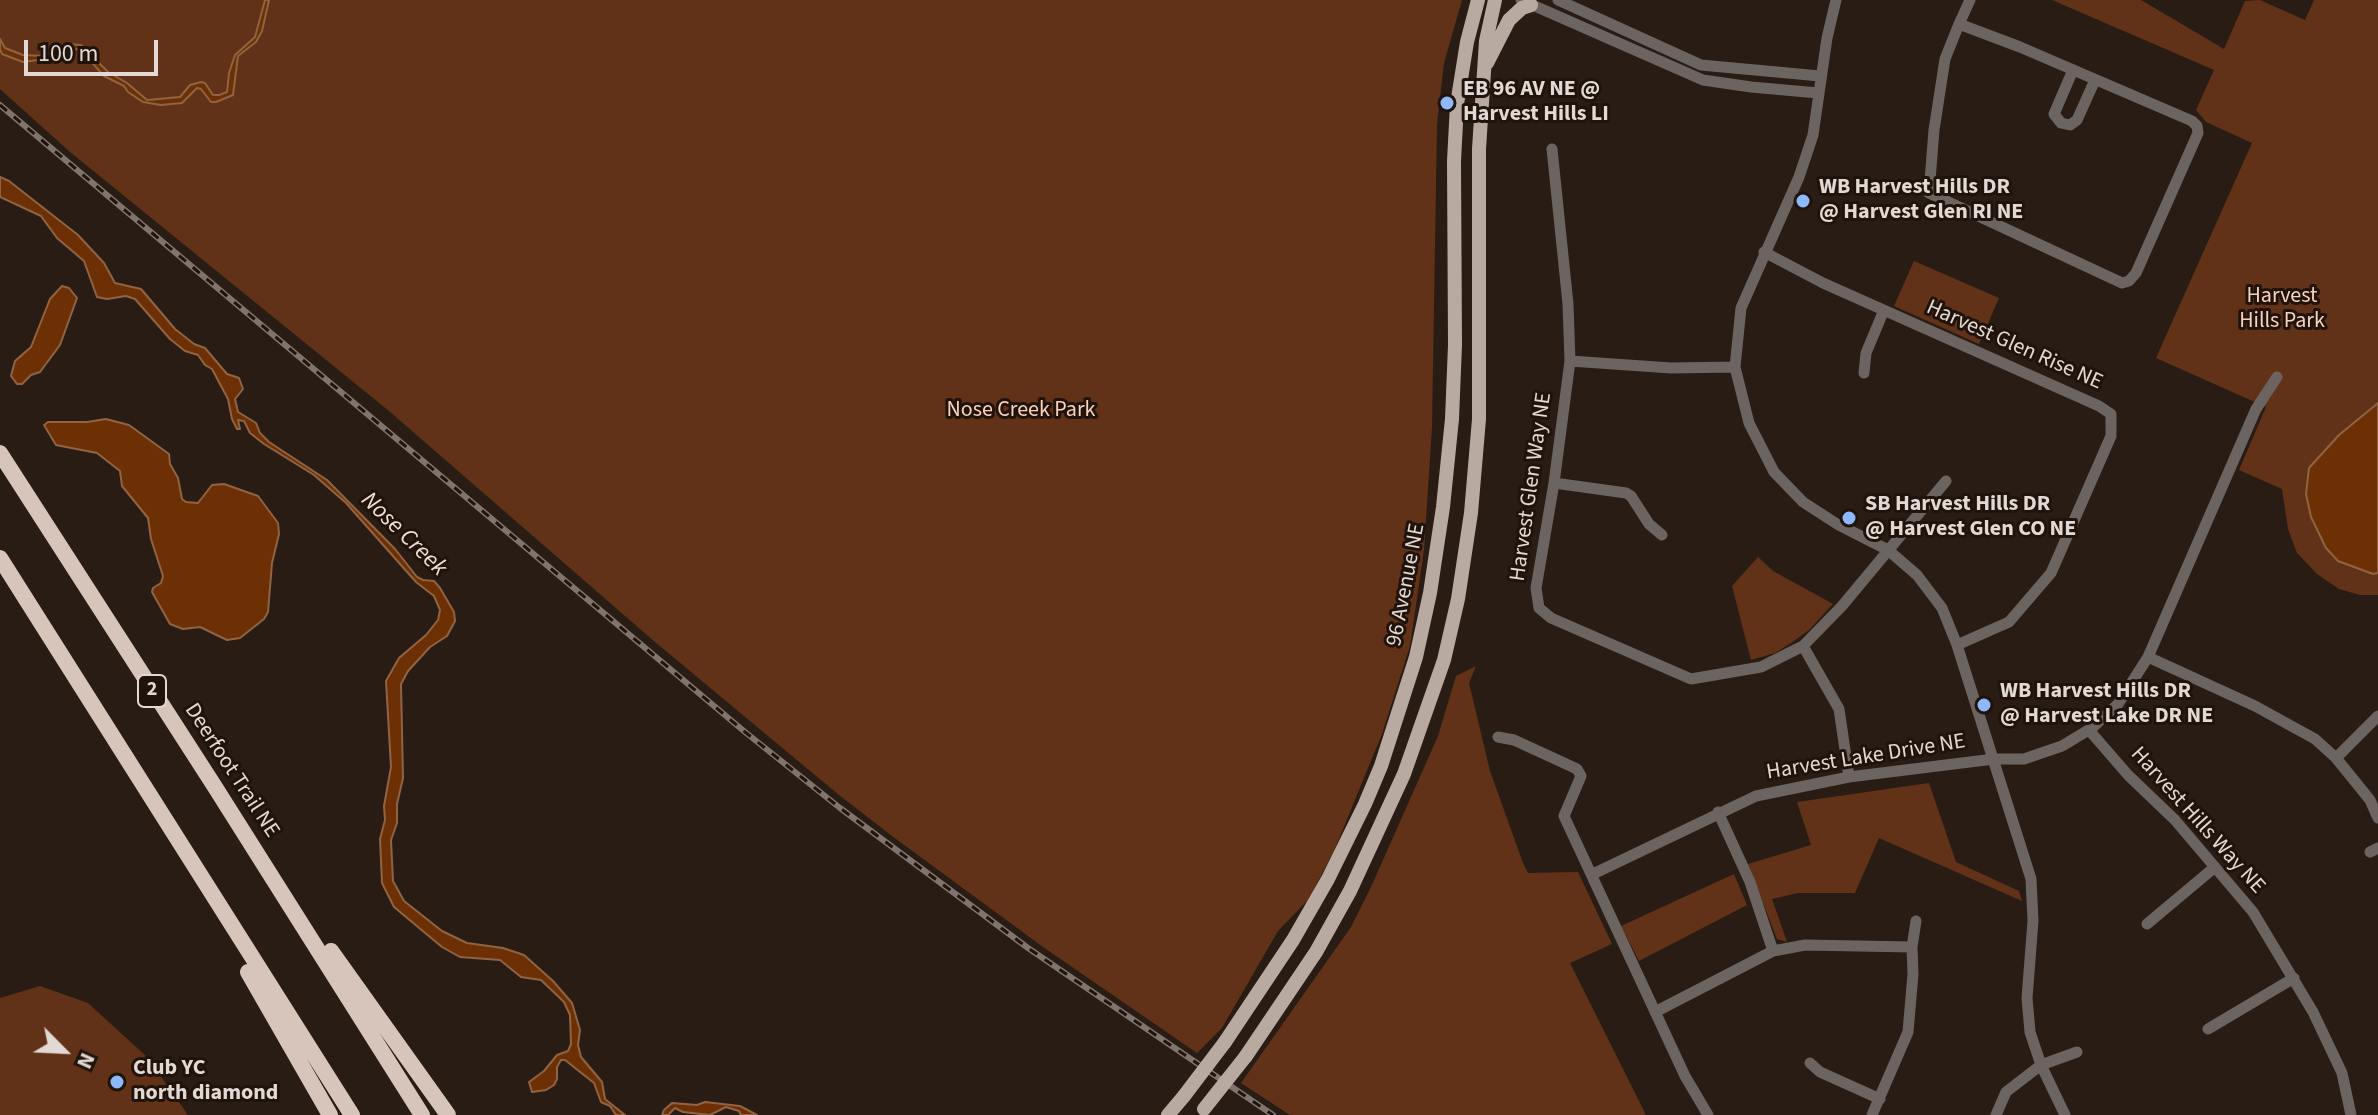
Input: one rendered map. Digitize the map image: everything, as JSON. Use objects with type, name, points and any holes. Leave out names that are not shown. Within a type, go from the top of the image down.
[{"type":"highway","name":"Deerfoot Trail NE","points":[[0,453],[422,1115]]},
{"type":"highway","points":[[0,558],[352,1115]]},
{"type":"highway","points":[[231,926],[233,947],[330,1115]]},
{"type":"highway","points":[[305,929],[326,944],[448,1115]]},
{"type":"main road","name":"96 Avenue NE","points":[[1168,1115],[1225,1042],[1293,940],[1328,879],[1381,766],[1416,657],[1430,593],[1443,507],[1455,374],[1454,161],[1457,104],[1467,42],[1478,0]]},
{"type":"main road","points":[[1202,1112],[1246,1056],[1316,952],[1389,812],[1431,702],[1458,599],[1471,513],[1481,373],[1479,149],[1486,41],[1495,0]]},
{"type":"main road","points":[[1486,67],[1509,20],[1526,2]]},
{"type":"main road","points":[[1455,374],[1481,373]]},
{"type":"street","points":[[1558,0],[1701,65],[1820,76]]},
{"type":"street","points":[[1836,0],[1820,76],[1813,135],[1799,177],[1741,308],[1735,367],[1749,423],[1774,472],[1803,502],[1837,524],[1888,550],[1917,575],[1942,608],[1957,645],[2031,879],[2033,921],[2027,998],[2030,1032],[2041,1065],[2065,1115]]},
{"type":"street","points":[[1959,24],[2192,121],[2198,133],[2136,273],[2129,281],[2122,283],[1929,193],[1934,130],[1945,59],[1959,24],[1970,0]]},
{"type":"street","points":[[1526,2],[1703,80],[1818,93]]},
{"type":"street","points":[[2073,70],[2054,114],[2061,123],[2070,125],[2077,120],[2095,80]]},
{"type":"street","name":"Harvest Glen Way NE","points":[[1552,149],[1568,304],[1570,361],[1536,588],[1539,608],[1551,618],[1691,679],[1761,667],[1803,646],[1842,606],[1946,481]]},
{"type":"street","name":"Harvest Glen Rise NE","points":[[1764,252],[1823,283],[2111,414],[2111,436],[2051,573],[2009,622],[1957,645]]},
{"type":"street","points":[[1864,373],[1866,353],[1884,310]]},
{"type":"street","points":[[1570,361],[1671,368],[1735,367]]},
{"type":"street","name":"Harvest Lake Drive NE","points":[[1593,874],[1756,796],[1849,777],[1994,759],[2024,759],[2062,746],[2089,730],[2118,704],[2148,657],[2256,409],[2277,377]]},
{"type":"street","points":[[1554,483],[1626,493],[1649,524],[1662,535]]},
{"type":"street","points":[[1803,646],[1839,709],[1849,777]]},
{"type":"street","points":[[2148,657],[2292,725],[2315,739],[2336,758],[2370,800],[2378,818]]},
{"type":"street","points":[[2336,758],[2378,716]]},
{"type":"street","name":"Harvest Hills Way NE","points":[[2089,730],[2128,775],[2175,820],[2253,912],[2294,978],[2342,1073],[2351,1115]]},
{"type":"street","points":[[1498,737],[1514,740],[1577,769],[1581,776],[1564,816],[1685,1076],[1708,1115]]},
{"type":"street","points":[[1718,812],[1750,882],[1773,951]]},
{"type":"street","points":[[2147,924],[2215,867]]},
{"type":"street","points":[[1872,1115],[1908,1032],[1916,921]]},
{"type":"street","points":[[1655,1012],[1773,951],[1805,945],[1912,947]]},
{"type":"street","points":[[2208,1029],[2294,978]]},
{"type":"street","points":[[1996,1115],[2006,1092],[2041,1065],[2077,1052]]},
{"type":"street","points":[[1810,1063],[1820,1072],[1880,1099]]},
{"type":"green space","name":"Nose Creek Park","points":[[0,0],[1462,0],[1444,63],[1437,124],[1432,427],[1424,550],[1410,646],[1382,734],[1334,851],[1308,900],[1278,931],[1222,1028],[1197,1053],[1043,947],[892,836],[655,642],[389,411],[70,152],[0,89]]},
{"type":"green space","name":"Harvest Hills Park","points":[[2052,0],[2141,0],[2224,49],[2245,1],[2260,0],[2305,20],[2314,0],[2378,0],[2378,595],[2360,595],[2339,589],[2317,574],[2297,553],[2288,529],[2282,489],[2239,470],[2266,407],[2156,358],[2252,143],[2206,122],[2196,110],[2214,70]]},
{"type":"green space","points":[[1914,261],[1999,298],[1979,344],[1894,306]]},
{"type":"green space","points":[[1758,557],[1773,571],[1833,604],[1809,630],[1791,643],[1775,653],[1751,660],[1732,586]]},
{"type":"green space","points":[[1476,666],[1469,683],[1490,771],[1523,863],[1528,873],[1578,872],[1612,944],[1570,963],[1646,1115],[1290,1115],[1241,1083],[1351,927],[1438,736],[1456,676]]},
{"type":"green space","points":[[1929,783],[1956,862],[2019,891],[2022,901],[1879,838],[1855,893],[1798,893],[1772,899],[1787,942],[1777,939],[1748,864],[1811,845],[1797,802]]},
{"type":"green space","points":[[1734,874],[1747,905],[1639,961],[1621,926]]},
{"type":"green space","points":[[40,986],[88,1003],[147,1057],[188,1115],[0,1115],[0,998]]},
{"type":"shaded area","points":[[265,0],[269,0],[262,31],[256,42],[238,56],[233,95],[216,102],[211,102],[197,88],[182,103],[161,105],[143,102],[124,86],[104,76],[80,49],[64,50],[46,59],[23,62],[2,54],[0,49],[0,39],[5,48],[23,55],[42,56],[66,44],[81,45],[108,72],[147,100],[180,97],[190,85],[201,82],[213,95],[219,95],[227,92],[235,55],[255,37]]},
{"type":"shaded area","points":[[0,177],[78,235],[104,263],[115,283],[141,289],[175,329],[194,344],[205,348],[227,374],[239,378],[243,389],[235,399],[238,412],[256,423],[269,442],[327,480],[395,549],[417,577],[434,581],[440,588],[454,612],[455,621],[447,636],[430,647],[408,671],[401,684],[403,778],[397,804],[397,823],[391,840],[393,881],[404,901],[442,931],[467,943],[503,948],[524,955],[553,981],[572,1003],[580,1030],[578,1045],[581,1057],[602,1082],[605,1099],[625,1115],[616,1115],[610,1106],[601,1102],[594,1083],[565,1060],[561,1060],[557,1067],[554,1085],[532,1092],[529,1082],[544,1071],[557,1055],[568,1051],[571,1044],[570,1015],[564,1002],[541,980],[521,977],[500,960],[460,957],[442,947],[394,907],[382,883],[380,839],[391,767],[386,681],[399,658],[438,620],[440,610],[434,596],[416,582],[346,503],[314,475],[264,444],[250,433],[244,421],[238,420],[240,429],[237,429],[228,399],[212,369],[198,355],[185,351],[170,339],[135,299],[126,296],[97,297],[84,261],[57,238],[41,216],[0,197]]},
{"type":"shaded area","points":[[62,286],[69,288],[77,298],[60,345],[40,372],[17,384],[11,376],[15,361],[31,347],[50,299]]},
{"type":"shaded area","points":[[2378,403],[2378,573],[2373,574],[2338,561],[2326,548],[2311,517],[2306,494],[2309,468],[2339,435]]},
{"type":"shaded area","points":[[106,419],[129,425],[169,454],[182,499],[186,502],[198,503],[212,485],[224,484],[258,496],[278,523],[268,612],[264,619],[240,638],[227,640],[200,627],[183,629],[170,624],[152,592],[163,576],[148,518],[122,486],[120,471],[97,453],[56,445],[44,425],[48,422]]},
{"type":"shaded area","points":[[705,1102],[740,1106],[757,1115],[741,1115],[739,1111],[726,1107],[710,1115],[675,1108],[668,1115],[662,1115],[672,1103],[697,1105]]},
{"type":"railway","points":[[0,105],[745,732],[840,808],[1028,948],[1273,1115]]},
{"type":"place","name":"EB 96 AV NE @ Harvest Hills LI","points":[[1447,103]]},
{"type":"place","name":"WB Harvest Hills DR @ Harvest Glen RI NE","points":[[1803,201]]},
{"type":"place","name":"SB Harvest Hills DR @ Harvest Glen CO NE","points":[[1849,518]]},
{"type":"place","name":"WB Harvest Hills DR @ Harvest Lake DR NE","points":[[1984,705]]},
{"type":"place","name":"Club YC north diamond","points":[[117,1082]]},
{"type":"water label","name":"Nose Creek","points":[[403,535]]}]
